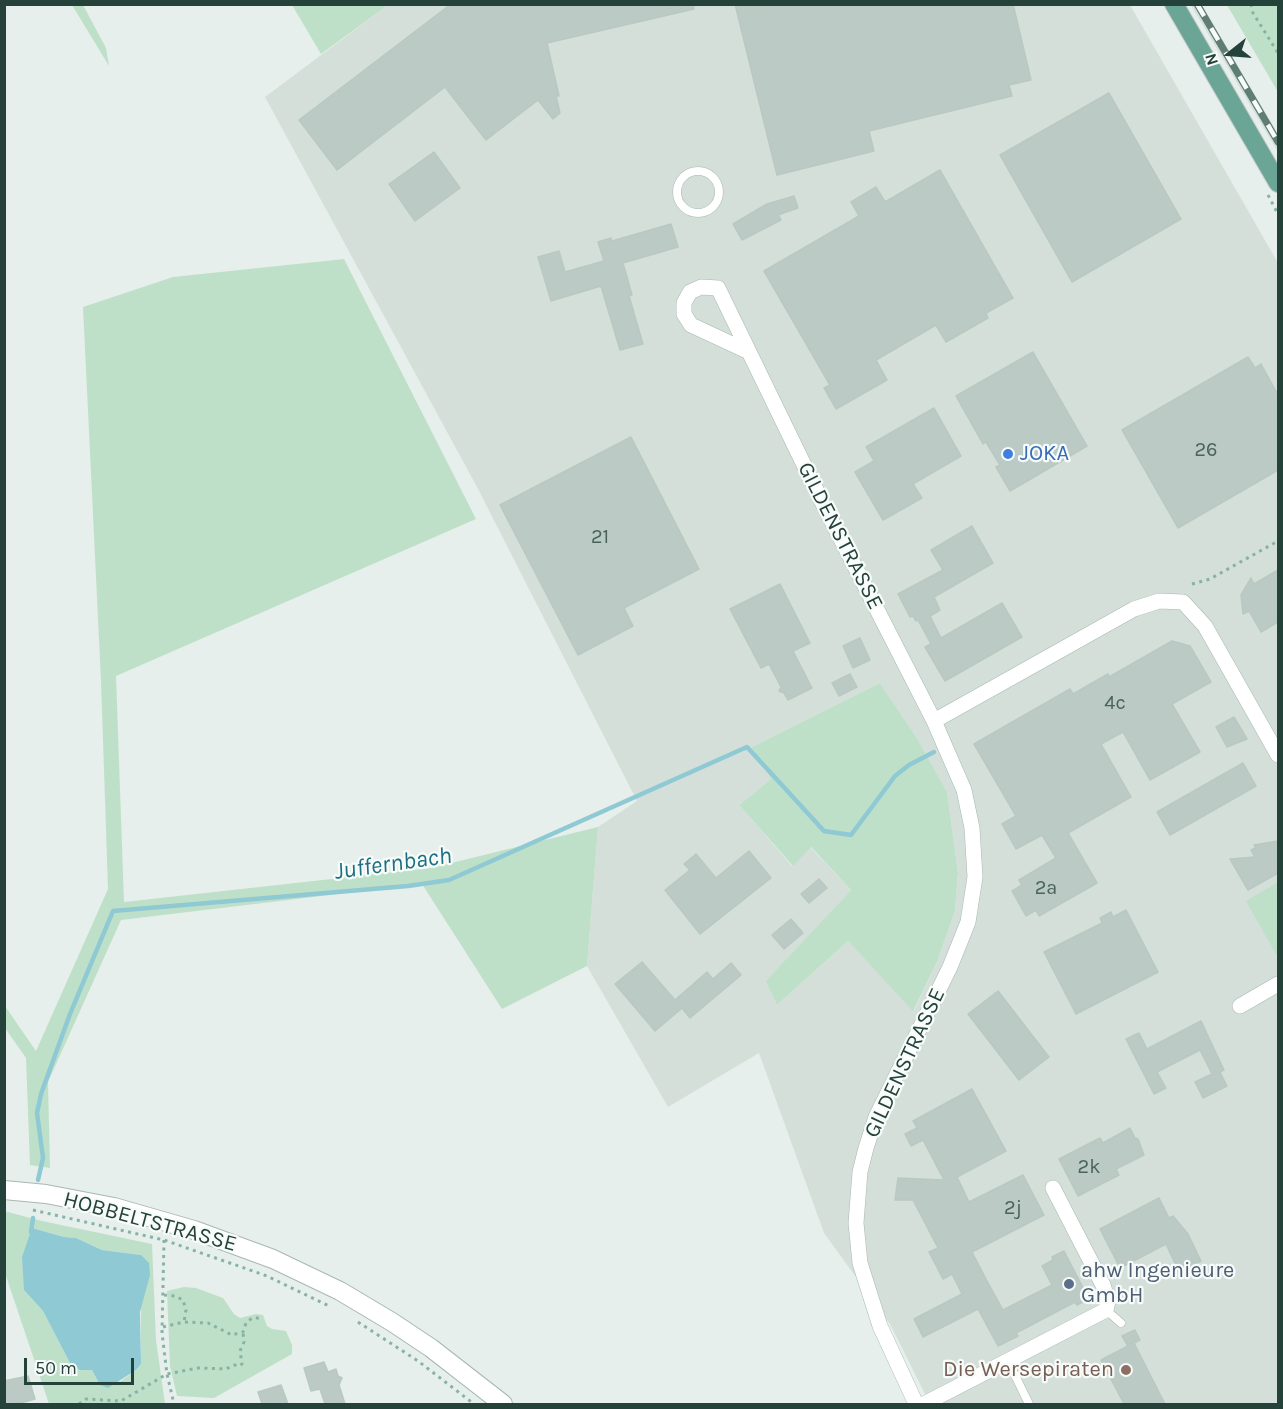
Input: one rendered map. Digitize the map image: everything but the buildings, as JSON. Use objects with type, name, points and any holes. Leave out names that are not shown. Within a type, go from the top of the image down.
[{"type":"main road","points":[[1174,4],[1278,183]]},
{"type":"street","name":"GILDENSTRASSE","points":[[747,351],[691,326],[684,314],[684,303],[690,292],[701,287],[717,288],[934,721],[964,790],[972,828],[975,877],[968,921],[950,967],[873,1127],[860,1172],[856,1223],[860,1263],[889,1349],[916,1404]]},
{"type":"street","points":[[934,721],[1134,609],[1159,601],[1183,602],[1205,626],[1278,754]]},
{"type":"street","points":[[1240,1006],[1278,984]]},
{"type":"street","points":[[924,1404],[1106,1310],[1108,1301],[1103,1285],[1053,1188]]},
{"type":"street","name":"HOBBELTSTRASSE","points":[[4,1190],[46,1194],[114,1208],[194,1230],[273,1259],[340,1291],[392,1322],[503,1404]]},
{"type":"lane","points":[[691,171],[710,174],[718,185],[719,193],[716,204],[701,213],[686,210],[678,200],[676,192],[679,182],[691,171]]},
{"type":"lane","points":[[1106,1310],[1121,1323]]},
{"type":"lane","points":[[1008,1361],[1029,1404]]},
{"type":"path","points":[[1251,4],[1253,13],[1278,53]]},
{"type":"path","points":[[1192,584],[1210,579],[1278,541]]},
{"type":"path","points":[[24,1209],[164,1240],[267,1276],[332,1307]]},
{"type":"path","points":[[164,1240],[163,1327],[167,1374],[174,1404]]},
{"type":"path","points":[[163,1295],[175,1296],[183,1300],[186,1310],[184,1322]]},
{"type":"path","points":[[79,1404],[86,1399],[121,1401],[167,1374],[198,1368],[226,1369],[234,1365],[239,1366],[242,1364],[240,1351],[244,1342],[243,1332],[246,1323],[252,1318],[259,1318]]},
{"type":"path","points":[[352,1319],[418,1361],[474,1404]]},
{"type":"path","points":[[163,1327],[184,1322],[208,1323],[232,1335],[243,1332]]},
{"type":"shaded area","points":[[388,5],[1130,5],[1278,263],[1278,1404],[930,1404],[890,1324],[824,1233],[759,1053],[668,1107],[587,966],[598,827],[637,801],[477,487],[265,97]],"holes":[[[880,683],[917,738],[947,792],[958,872],[955,911],[937,962],[914,1010],[848,941],[777,1005],[767,981],[851,890],[810,847],[792,866],[739,805],[771,779],[750,748]]]},
{"type":"shaded area","points":[[1191,5],[1202,5],[1278,134],[1278,152]]},
{"type":"green space","points":[[72,5],[83,5],[106,48],[109,66]]},
{"type":"green space","points":[[292,5],[388,5],[321,54]]},
{"type":"green space","points":[[1227,5],[1278,5],[1278,92]]},
{"type":"green space","points":[[344,259],[476,519],[116,676],[124,902],[431,868],[598,827],[587,966],[502,1009],[422,884],[121,920],[48,1082],[50,1168],[30,1165],[26,1058],[5,1028],[5,1006],[36,1051],[108,889],[101,681],[83,307],[173,277]]},
{"type":"green space","points":[[880,683],[917,738],[947,792],[958,872],[955,911],[937,962],[913,1011],[848,941],[777,1005],[766,981],[851,890],[811,847],[793,866],[739,805],[771,779],[750,748]]},
{"type":"green space","points":[[1278,882],[1278,958],[1246,901]]},
{"type":"green space","points":[[4,1211],[152,1244],[156,1340],[165,1404],[49,1404],[5,1273]],"holes":[[[32,1228],[76,1238],[102,1250],[141,1255],[141,1364],[121,1381],[100,1385],[92,1370],[71,1365],[43,1311],[24,1290]]]},
{"type":"green space","points":[[184,1287],[196,1288],[223,1298],[234,1314],[240,1318],[256,1314],[263,1315],[267,1326],[286,1331],[292,1345],[292,1354],[214,1398],[177,1396],[170,1366],[167,1291]]},
{"type":"water","points":[[32,1228],[76,1238],[102,1250],[141,1255],[149,1263],[150,1275],[140,1312],[141,1364],[136,1370],[108,1388],[100,1385],[92,1370],[80,1370],[71,1365],[43,1311],[24,1290],[22,1257]]},
{"type":"waterway","name":"Juffernbach","points":[[38,1180],[43,1158],[37,1113],[41,1094],[70,1014],[113,911],[408,886],[449,880],[747,747],[824,831],[851,835],[895,776],[909,765],[934,752]]},
{"type":"waterway","name":"Juffernbach","points":[[31,1232],[33,1218]]},
{"type":"railway","points":[[1197,4],[1278,142]]},
{"type":"place","name":"JOKA","points":[[1008,454]]},
{"type":"place","name":"ahw Ingenieure GmbH","points":[[1069,1284]]},
{"type":"place","name":"Die Wersepiraten","points":[[1126,1370]]}]
